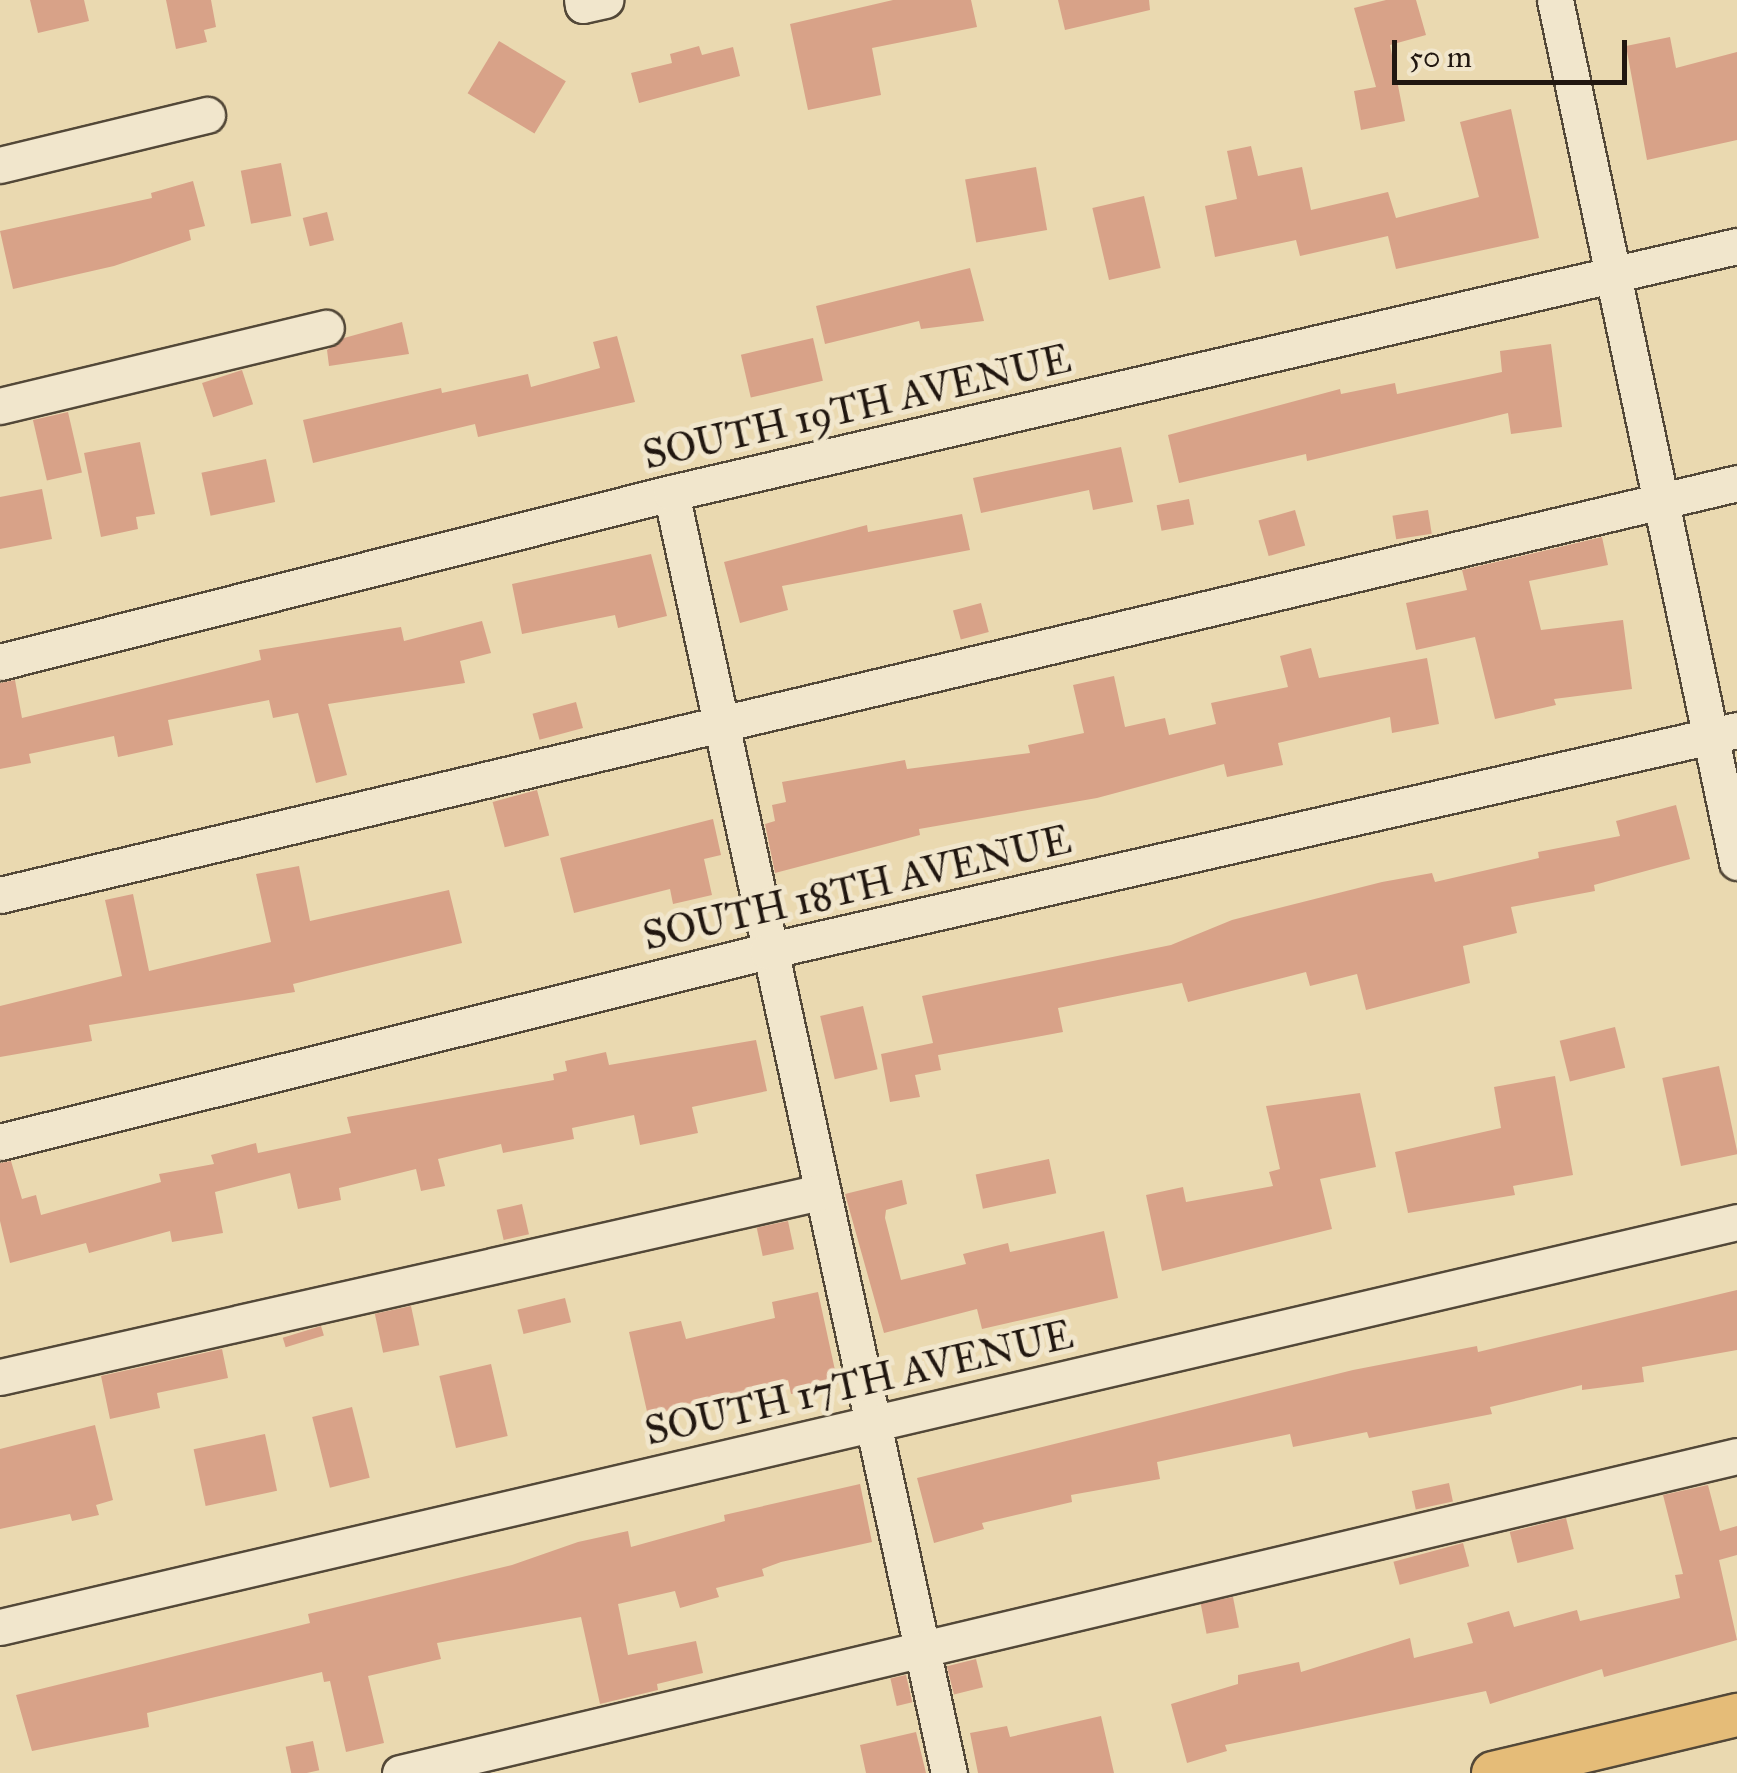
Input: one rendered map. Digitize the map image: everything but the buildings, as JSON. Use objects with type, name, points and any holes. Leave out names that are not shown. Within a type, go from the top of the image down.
[{"type":"main road","points":[[1493,1773],[1737,1716]]},
{"type":"street","points":[[1555,0],[1662,500],[1723,733],[1737,862]]},
{"type":"street","points":[[0,165],[207,115]]},
{"type":"street","name":"SOUTH 19TH AVENUE","points":[[0,662],[672,493],[1737,246]]},
{"type":"street","points":[[0,406],[326,328]]},
{"type":"street","points":[[0,895],[1737,483]]},
{"type":"street","points":[[672,493],[766,951],[949,1773]]},
{"type":"street","name":"SOUTH 18TH AVENUE","points":[[0,1142],[766,951],[1723,733]]},
{"type":"street","points":[[0,1377],[820,1192]]},
{"type":"street","name":"SOUTH 17TH AVENUE","points":[[0,1627],[1737,1222]]},
{"type":"street","points":[[400,1773],[1737,1456]]}]
